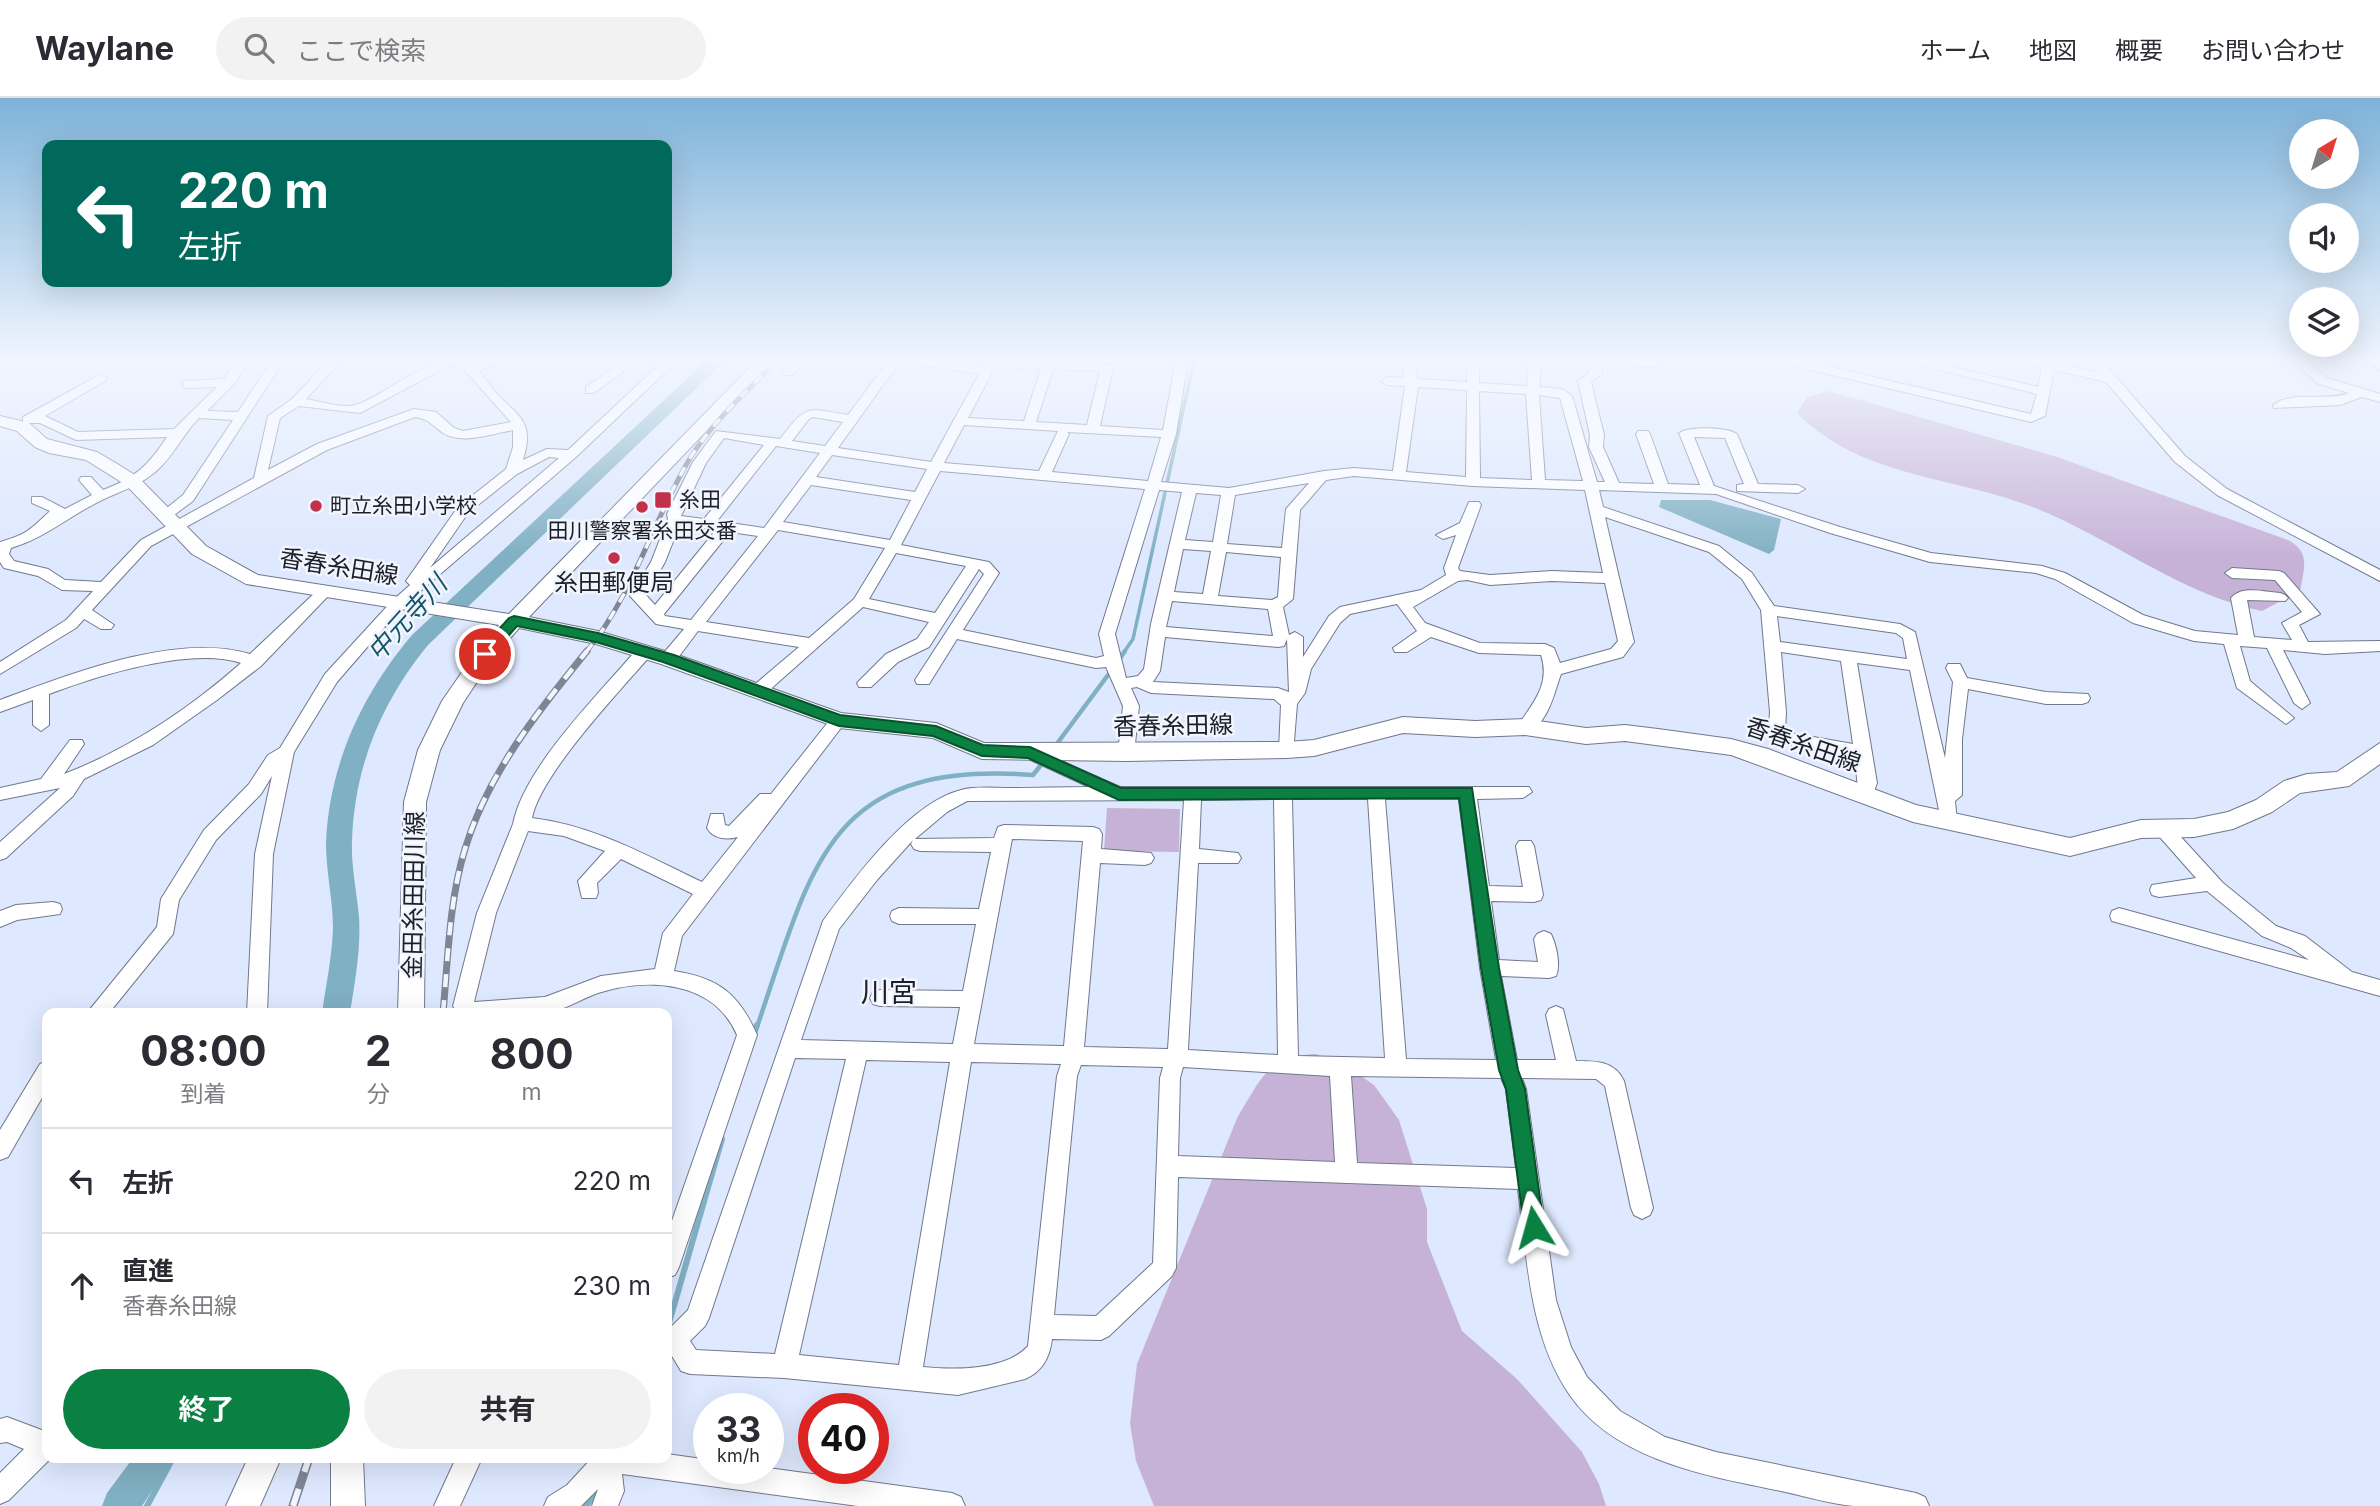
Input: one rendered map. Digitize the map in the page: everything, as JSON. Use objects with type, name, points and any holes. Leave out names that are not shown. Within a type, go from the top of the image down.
[{"type":"main road","name":"香春糸田線","points":[[20,426],[41,443],[55,449],[91,456],[133,482],[199,550],[253,580],[507,620],[598,638],[668,659],[839,720],[936,731],[982,751],[1126,753],[1287,750],[1314,748],[1403,725],[1475,729],[1525,727],[1586,736],[1636,734],[1731,747],[1948,822],[2070,846],[2094,843],[2141,829],[2194,828],[2233,820],[2264,806],[2292,786],[2307,782],[2341,780],[2364,767],[2380,751]]},
{"type":"main road","name":"金田糸田田川線","points":[[411,1008],[415,803],[429,750],[453,701],[507,620],[701,426]]},
{"type":"main road","points":[[243,1506],[263,1463]]},
{"type":"main road","points":[[347,1463],[348,1506]]},
{"type":"street","points":[[55,426],[76,436],[177,433]]},
{"type":"street","points":[[105,587],[62,585],[43,572],[9,565],[2,554],[2,547],[133,482],[158,464],[184,426]]},
{"type":"street","points":[[0,670],[61,632],[146,543],[170,522],[234,426]]},
{"type":"street","points":[[264,478],[260,476],[272,426]]},
{"type":"street","points":[[170,522],[264,478],[322,447],[381,426]]},
{"type":"street","points":[[443,426],[449,431],[462,435],[515,426]]},
{"type":"street","points":[[512,471],[520,452],[519,426]]},
{"type":"street","points":[[257,1008],[264,854],[286,752],[331,678],[404,605],[601,426]]},
{"type":"street","points":[[708,523],[795,426]]},
{"type":"street","points":[[668,659],[697,625],[846,426]]},
{"type":"street","points":[[759,691],[860,602],[956,426]]},
{"type":"street","points":[[1040,426],[1169,434]]},
{"type":"street","points":[[1126,753],[1131,706],[1121,685],[1107,634],[1170,426]]},
{"type":"street","points":[[1399,476],[1406,426]]},
{"type":"street","points":[[1473,426],[1473,482]]},
{"type":"street","points":[[1535,426],[1539,485]]},
{"type":"street","points":[[1554,670],[1617,653],[1626,642],[1591,486],[1574,426]]},
{"type":"street","points":[[1595,426],[1596,447],[1614,487]]},
{"type":"street","points":[[2151,426],[2180,459],[2222,492],[2380,576]]},
{"type":"street","points":[[1707,489],[1686,433],[1730,434],[1754,488]]},
{"type":"street","points":[[814,644],[661,620],[638,596],[658,562],[675,519],[674,514],[700,463],[721,434],[934,466],[1228,492],[1354,472],[1473,482],[1725,491],[1835,530],[1930,557],[2037,569],[2060,576],[2138,619],[2194,636],[2303,647],[2341,649],[2380,646]]},
{"type":"street","points":[[1044,476],[1062,434]]},
{"type":"street","points":[[1643,434],[1662,488]]},
{"type":"street","points":[[404,605],[463,510],[512,471],[547,453],[571,454]]},
{"type":"street","points":[[1166,596],[1275,605],[1285,599],[1287,552],[1293,509],[1324,475]]},
{"type":"street","points":[[86,480],[101,496]]},
{"type":"street","points":[[807,480],[918,497]]},
{"type":"street","points":[[1725,491],[1736,487],[1798,489]]},
{"type":"street","points":[[1121,685],[1138,681],[1152,671],[1158,631],[1190,489]]},
{"type":"street","points":[[1210,600],[1228,492]]},
{"type":"street","points":[[37,500],[59,510],[44,523],[49,525]]},
{"type":"street","points":[[1454,577],[1451,568],[1475,505]]},
{"type":"street","points":[[1595,509],[1714,549],[1747,576],[1769,610],[1778,712],[1776,736],[1863,752]]},
{"type":"street","points":[[675,519],[893,546],[984,565],[992,573],[923,680]]},
{"type":"street","points":[[1443,535],[1467,525]]},
{"type":"street","points":[[656,615],[726,527]]},
{"type":"street","points":[[1177,544],[1287,552]]},
{"type":"street","points":[[865,683],[892,657],[923,643],[976,563]]},
{"type":"street","points":[[2232,573],[2279,576],[2312,614],[2290,623],[2303,647]]},
{"type":"street","points":[[1525,727],[1543,704],[1554,670],[1548,652],[1539,648],[1479,648],[1420,627],[1404,605],[1454,577],[1467,575],[1490,580],[1552,576],[1610,578]]},
{"type":"street","points":[[0,794],[78,775],[158,734],[255,662],[325,592]]},
{"type":"street","points":[[1293,698],[1303,669],[1334,620],[1345,610],[1425,594]]},
{"type":"street","points":[[2280,598],[2243,595],[2239,598],[2239,640],[2243,684],[2286,718]]},
{"type":"street","points":[[860,602],[940,619]]},
{"type":"street","points":[[1158,631],[1278,642],[1281,636],[1275,605]]},
{"type":"street","points":[[1769,610],[1900,629],[1910,636],[1948,822]]},
{"type":"street","points":[[82,611],[106,625]]},
{"type":"street","points":[[1401,648],[1429,631]]},
{"type":"street","points":[[953,633],[1096,663],[1113,660]]},
{"type":"street","points":[[1287,750],[1293,698],[1295,637]]},
{"type":"street","points":[[2272,643],[2302,703]]},
{"type":"street","points":[[1772,646],[1916,666]]},
{"type":"street","points":[[0,706],[119,663],[157,656],[222,652],[255,662]]},
{"type":"street","points":[[466,1008],[463,1006],[471,960],[488,901],[522,824],[520,814],[547,771],[644,652]]},
{"type":"street","points":[[1848,657],[1868,783],[1866,795]]},
{"type":"street","points":[[1944,795],[1953,795],[1958,675],[2046,698],[2082,698]]},
{"type":"street","points":[[1138,681],[1151,687],[1278,694],[1293,698]]},
{"type":"street","points":[[41,691],[41,724]]},
{"type":"street","points":[[663,976],[673,933],[839,720]]},
{"type":"street","points":[[47,784],[76,744]]},
{"type":"street","points":[[101,1008],[166,929],[170,899],[210,835],[255,789],[274,758],[286,752]]},
{"type":"street","points":[[1030,753],[1119,794]]},
{"type":"street","points":[[717,819],[716,828],[721,831],[735,831],[785,779],[798,774]]},
{"type":"street","points":[[0,853],[67,791],[78,775]]},
{"type":"street","points":[[1283,792],[1288,1063]]},
{"type":"street","points":[[1376,792],[1396,1068]]},
{"type":"street","points":[[1466,792],[1490,968],[1508,1070],[1516,1089],[1544,1300],[1560,1352],[1578,1386],[1611,1420],[1660,1448],[1705,1461],[1916,1506]]},
{"type":"street","points":[[672,1343],[697,1318],[830,926],[842,908],[931,813],[958,796],[1523,792]]},
{"type":"street","points":[[1041,1327],[1101,1328],[1164,1268],[1170,1078],[1176,1058],[1193,793]]},
{"type":"street","points":[[522,824],[564,829],[592,837],[706,892]]},
{"type":"street","points":[[2164,830],[2211,883],[2269,931],[2298,942],[2354,981]]},
{"type":"street","points":[[672,1345],[690,1362],[784,1366],[958,1382],[1025,1367],[1039,1351],[1067,1076],[1073,1058],[1093,834],[1004,832],[971,999],[909,1376]]},
{"type":"street","points":[[920,844],[1001,845]]},
{"type":"street","points":[[1480,893],[1534,895],[1525,846]]},
{"type":"street","points":[[589,893],[587,881],[618,850]]},
{"type":"street","points":[[1092,856],[1145,858]]},
{"type":"street","points":[[1189,856],[1232,858]]},
{"type":"street","points":[[2159,890],[2211,883]]},
{"type":"street","points":[[0,919],[16,913],[53,909]]},
{"type":"street","points":[[899,916],[988,917]]},
{"type":"street","points":[[2119,916],[2380,988]]},
{"type":"street","points":[[1490,968],[1549,970],[1544,939]]},
{"type":"street","points":[[484,1008],[562,1007],[603,984],[663,976],[715,990],[735,1008],[743,1019],[747,1035],[672,1252]]},
{"type":"street","points":[[880,998],[971,999]]},
{"type":"street","points":[[1556,1015],[1568,1069]]},
{"type":"street","points":[[788,1049],[963,1052],[1073,1058],[1176,1058],[1340,1067],[1508,1070],[1529,1067],[1600,1070],[1614,1081],[1642,1208]]},
{"type":"street","points":[[784,1366],[858,1050]]},
{"type":"street","points":[[1340,1067],[1347,1174]]},
{"type":"street","points":[[0,1150],[42,1079]]},
{"type":"street","points":[[1167,1166],[1528,1179]]},
{"type":"street","points":[[0,1431],[7,1429],[42,1443]]},
{"type":"street","points":[[0,1491],[42,1449]]},
{"type":"street","points":[[447,1506],[468,1463]]},
{"type":"street","points":[[557,1506],[576,1494],[604,1463]]},
{"type":"street","points":[[605,1506],[611,1491],[609,1463]]},
{"type":"street","points":[[644,1463],[946,1506]]},
{"type":"shaded area","points":[[1812,426],[1949,426],[2057,457],[2288,540],[2303,556],[2300,591],[2262,611],[2231,603],[2202,592],[2059,518],[2030,506],[1878,463],[1822,434]]},
{"type":"shaded area","points":[[1107,808],[1180,809],[1179,852],[1104,851]]},
{"type":"shaded area","points":[[1316,1054],[1346,1066],[1374,1085],[1399,1120],[1427,1209],[1427,1242],[1462,1331],[1517,1379],[1582,1452],[1599,1484],[1606,1506],[1154,1506],[1136,1461],[1130,1423],[1137,1364],[1238,1116],[1260,1080],[1276,1064],[1287,1059]]},
{"type":"water","points":[[1661,500],[1710,500],[1781,519],[1774,550],[1769,554],[1659,507]]},
{"type":"waterway","name":"中元寺川","points":[[337,1008],[346,929],[339,855],[345,789],[361,734],[386,684],[420,640],[647,426]]},
{"type":"waterway","points":[[1124,652],[1133,639],[1180,426]]},
{"type":"waterway","points":[[1118,661],[1125,651]]},
{"type":"waterway","points":[[1056,745],[1111,671]]},
{"type":"waterway","points":[[757,1027],[795,916],[815,871],[839,834],[870,805],[911,785],[965,775],[1033,775],[1044,761]]},
{"type":"waterway","points":[[753,1037],[757,1025]]},
{"type":"waterway","points":[[672,1313],[722,1139]]},
{"type":"waterway","name":"中元寺川","points":[[120,1506],[151,1463]]},
{"type":"waterway","points":[[147,1506],[170,1463]]},
{"type":"waterway","points":[[586,1506],[601,1487]]},
{"type":"railway","points":[[586,652],[617,607],[689,460],[714,426]]},
{"type":"railway","points":[[443,1008],[456,889],[475,821],[516,744],[587,651]]},
{"type":"railway","points":[[293,1506],[307,1463]]},
{"type":"place","name":"糸田","points":[[663,500]]},
{"type":"place","name":"町立糸田小学校","points":[[316,506]]},
{"type":"place","name":"田川警察署糸田交番","points":[[642,507]]},
{"type":"place","name":"糸田郵便局","points":[[614,558]]},
{"type":"district","name":"川宮","points":[[889,992]]},
{"type":"route","points":[[485,654],[514,621],[598,638],[668,659],[839,720],[936,731],[982,751],[1030,753],[1119,794],[1466,792],[1490,968],[1508,1070],[1516,1089],[1534,1227]]}]
